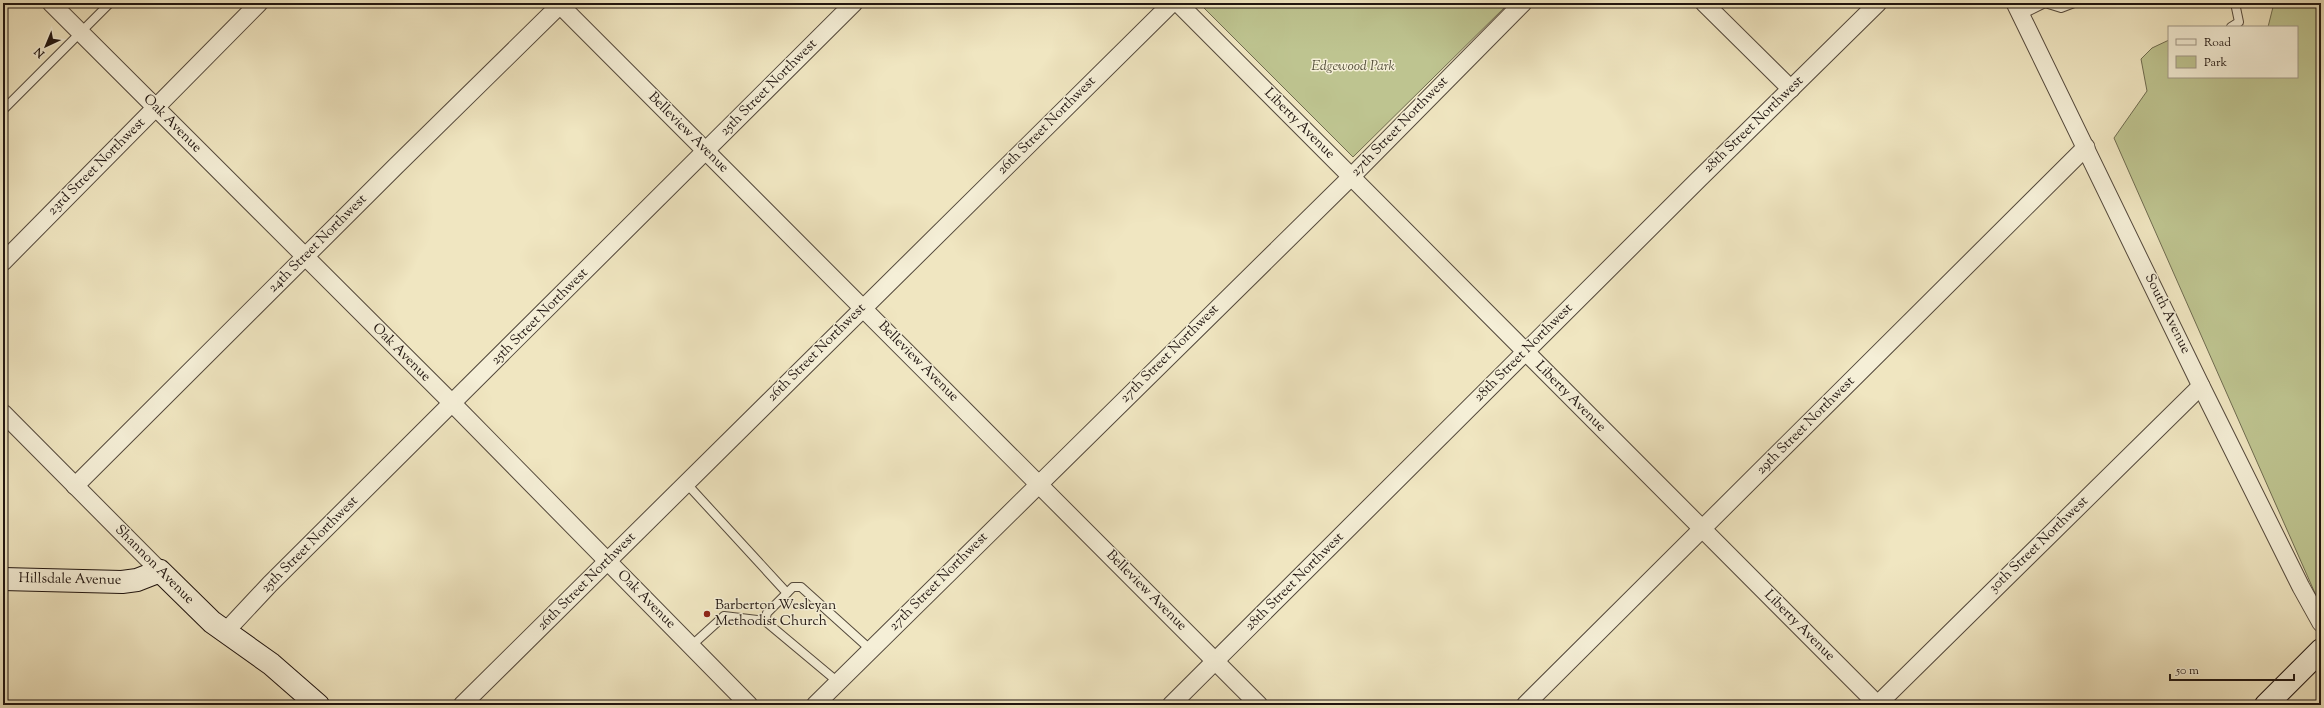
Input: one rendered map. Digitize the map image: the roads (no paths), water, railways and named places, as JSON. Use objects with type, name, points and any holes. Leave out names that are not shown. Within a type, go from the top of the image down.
[{"type":"street","name":"Oak Avenue","points":[[51,3],[453,404],[749,705]]},
{"type":"street","name":"23rd Street Northwest","points":[[5,255],[155,108],[259,3]]},
{"type":"street","name":"25th Street Northwest","points":[[226,631],[270,584],[453,404],[854,3]]},
{"type":"street","name":"Liberty Avenue","points":[[1177,3],[1352,176],[1525,352],[1878,705]]},
{"type":"street","name":"26th Street Northwest","points":[[462,705],[863,307],[1177,3]]},
{"type":"street","name":"27th Street Northwest","points":[[815,705],[1352,176],[1523,3]]},
{"type":"street","points":[[1704,3],[1791,89]]},
{"type":"street","name":"28th Street Northwest","points":[[1171,705],[1878,3]]},
{"type":"street","name":"Belleview Avenue","points":[[560,4],[1259,705]]},
{"type":"street","name":"24th Street Northwest","points":[[75,486],[560,4]]},
{"type":"street","name":"South Avenue","points":[[2018,9],[2201,386],[2301,587],[2321,623]]},
{"type":"street","name":"29th Street Northwest","points":[[1525,705],[2086,147]]},
{"type":"street","name":"30th Street Northwest","points":[[1878,705],[2201,386]]},
{"type":"street","name":"Shannon Avenue","points":[[3,413],[193,604],[226,631],[271,664],[318,705]]},
{"type":"street","name":"Hillsdale Avenue","points":[[3,579],[122,582],[137,580],[160,571]]},
{"type":"street","points":[[2266,705],[2321,650]]},
{"type":"lane","points":[[3,110],[80,33],[91,20],[110,3]]},
{"type":"lane","points":[[2018,9],[2045,3],[2061,8],[2074,3]]},
{"type":"lane","points":[[2232,26],[2240,22],[2235,3]]},
{"type":"lane","points":[[686,483],[787,593]]},
{"type":"lane","points":[[765,621],[767,613],[793,586],[801,587],[871,650]]},
{"type":"lane","points":[[691,646],[724,616],[765,621],[838,682]]},
{"type":"place","name":"Barberton Wesleyan Methodist Church","points":[[707,614]]},
{"type":"park label","name":"Edgewood Park","points":[[1353,67]]}]
